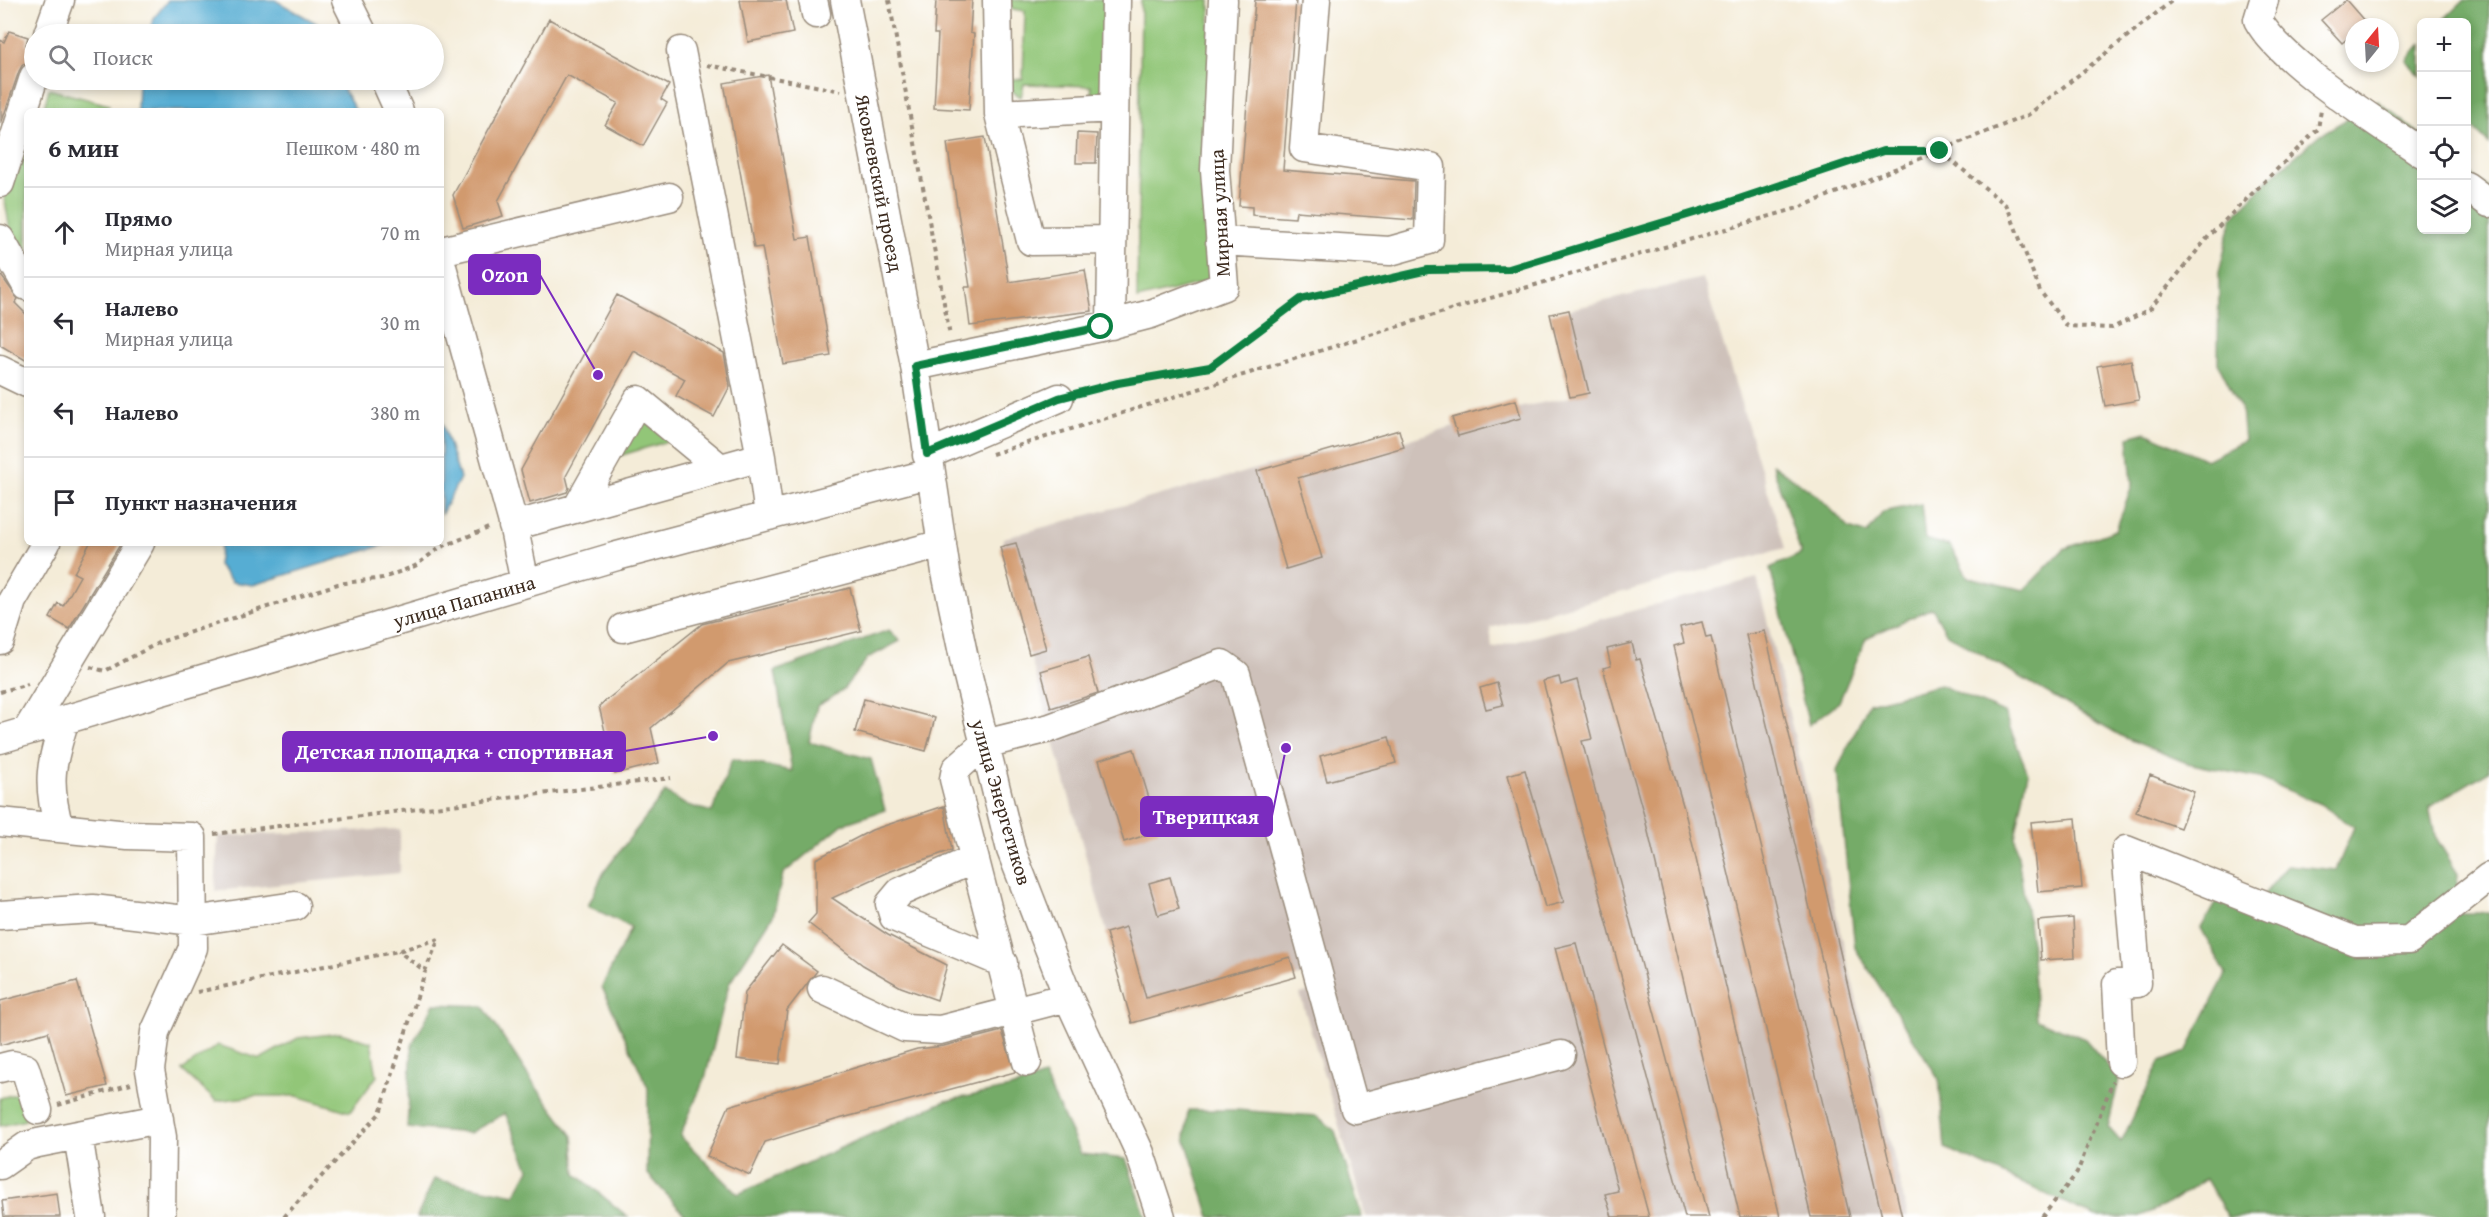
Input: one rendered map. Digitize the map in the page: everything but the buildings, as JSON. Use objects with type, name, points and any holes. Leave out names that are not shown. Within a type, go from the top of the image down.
[{"type":"street","points":[[52,24],[60,0]]},
{"type":"street","points":[[346,0],[358,24]]},
{"type":"street","name":"Яковлевский проезд","points":[[845,0],[915,366]]},
{"type":"street","points":[[997,0],[999,114],[1031,241],[1112,240]]},
{"type":"street","points":[[1111,325],[1116,0]]},
{"type":"street","name":"Мирная улица","points":[[915,366],[1111,325],[1151,314],[1224,286],[1215,170],[1222,0]]},
{"type":"street","points":[[1220,241],[1390,251],[1429,240],[1431,167],[1304,148],[1316,0]]},
{"type":"street","points":[[2264,0],[2258,20],[2264,31],[2303,68],[2417,150]]},
{"type":"street","points":[[682,56],[761,456],[769,516]]},
{"type":"street","points":[[24,108],[30,90]]},
{"type":"street","points":[[390,90],[398,108]]},
{"type":"street","points":[[0,183],[24,108]]},
{"type":"street","points":[[999,114],[1114,108]]},
{"type":"street","points":[[2471,190],[2489,203]]},
{"type":"street","points":[[444,249],[669,197]]},
{"type":"street","points":[[0,239],[24,281]]},
{"type":"street","points":[[444,274],[513,523],[525,583]]},
{"type":"street","points":[[915,366],[929,464]]},
{"type":"street","points":[[0,370],[24,382]]},
{"type":"street","name":"улица Папанина","points":[[0,739],[525,583],[769,516],[929,464],[1059,398]]},
{"type":"street","points":[[577,508],[638,400],[720,468]]},
{"type":"street","points":[[513,523],[577,508],[761,456]]},
{"type":"street","name":"улица Энергетиков","points":[[929,464],[942,544],[984,744],[1011,850],[1068,997],[1140,1153],[1161,1217]]},
{"type":"street","points":[[623,628],[942,544]]},
{"type":"street","points":[[0,640],[6,598],[44,546]]},
{"type":"street","points":[[28,729],[138,546]]},
{"type":"street","points":[[1028,1062],[954,774],[984,744],[1050,728],[1222,664],[1236,674],[1355,1109],[1560,1055]]},
{"type":"street","points":[[59,828],[51,798],[51,765],[65,718]]},
{"type":"street","points":[[0,822],[128,835],[192,837],[193,948],[155,1032],[150,1070],[162,1137],[161,1217]]},
{"type":"street","points":[[2121,1062],[2117,984],[2137,982],[2127,850],[2355,941],[2409,940],[2489,877]]},
{"type":"street","points":[[974,859],[900,892],[894,897],[891,911],[894,917],[1003,963]]},
{"type":"street","points":[[0,915],[93,909],[193,921],[295,906]]},
{"type":"street","points":[[822,989],[905,1028],[940,1030],[1068,997]]},
{"type":"street","points":[[0,1068],[12,1065],[25,1068],[38,1110]]},
{"type":"street","points":[[0,1165],[27,1146],[159,1119]]},
{"type":"street","points":[[78,1135],[90,1217]]},
{"type":"path","points":[[889,0],[954,358]]},
{"type":"path","points":[[988,456],[1442,313],[1798,208],[2028,115],[2173,0]]},
{"type":"path","points":[[682,56],[863,96]]},
{"type":"path","points":[[1059,398],[1118,383],[1210,367],[1301,299],[1428,270],[1509,269],[1724,204],[1883,151],[1940,151],[2007,206],[2040,291],[2067,326],[2112,328],[2150,309],[2209,236],[2318,129],[2321,111],[2317,100]]},
{"type":"path","points":[[89,667],[105,671],[160,642],[338,584],[383,579],[415,566],[439,548],[513,523]]},
{"type":"path","points":[[192,837],[671,778]]},
{"type":"path","points":[[173,996],[398,951],[439,939],[425,971],[380,1113],[284,1217]]},
{"type":"path","points":[[398,951],[425,971]]},
{"type":"path","points":[[2042,1217],[2077,1173],[2121,1062]]},
{"type":"path","points":[[38,1110],[118,1090],[135,1083]]},
{"type":"shaded area","points":[[1703,278],[1785,548],[1490,628],[1492,648],[1757,578],[1908,1217],[1467,1217],[1465,1215],[1366,1217],[1300,994],[1308,992],[1303,975],[1132,1023],[1000,547],[1004,538],[1399,430],[1403,441],[1454,426],[1452,418],[1516,400],[1518,408],[1570,397],[1550,314]]},
{"type":"shaded area","points":[[400,829],[400,873],[215,891],[218,836]]},
{"type":"green space","points":[[1005,0],[1107,0],[1105,91],[1093,102],[1091,86],[1024,84],[1021,97],[1010,90],[1007,79],[1023,79],[1025,11],[1013,9]]},
{"type":"green space","points":[[1141,0],[1210,0],[1210,281],[1137,299]]},
{"type":"green space","points":[[2464,0],[2489,0],[2489,144],[2471,126],[2471,18],[2445,18]]},
{"type":"green space","points":[[2417,49],[2417,72],[2406,61]]},
{"type":"green space","points":[[49,90],[109,105],[108,108],[44,108]]},
{"type":"green space","points":[[2378,101],[2417,132],[2417,234],[2471,234],[2471,174],[2489,189],[2489,771],[2429,807],[2435,836],[2458,874],[2454,913],[2489,913],[2489,1217],[2228,1217],[2206,1179],[2164,1206],[2138,1217],[2096,1217],[1945,1148],[1939,1079],[1855,948],[1837,770],[1869,703],[1940,685],[2004,713],[2028,773],[2015,837],[2031,942],[2036,1019],[2085,1039],[2119,1079],[2108,1127],[2121,1142],[2160,1062],[2186,1052],[2226,974],[2201,928],[2220,895],[2253,908],[2288,865],[2336,870],[2354,827],[2320,804],[2259,778],[2187,763],[2123,737],[1947,634],[1932,608],[1866,638],[1839,702],[1809,725],[1770,568],[1801,554],[1772,464],[1819,497],[1849,528],[1867,534],[1883,512],[1921,504],[1925,539],[1950,546],[1968,577],[2024,590],[2064,549],[2116,530],[2132,485],[2128,437],[2146,432],[2206,460],[2244,441],[2241,409],[2218,363],[2219,272],[2232,218],[2271,177],[2321,134]]},
{"type":"green space","points":[[24,147],[24,251],[10,231],[3,188]]},
{"type":"green space","points":[[639,416],[676,439],[605,460]]},
{"type":"green space","points":[[889,630],[900,641],[868,658],[841,692],[817,706],[809,742],[871,759],[885,810],[843,824],[783,874],[773,916],[729,984],[706,1075],[680,1136],[738,1194],[945,1101],[1010,1088],[1044,1076],[1081,1154],[1126,1159],[1146,1217],[687,1217],[647,1173],[648,1088],[602,987],[631,927],[588,906],[604,872],[665,792],[684,804],[712,812],[732,759],[792,771],[775,671]]},
{"type":"green space","points":[[434,1004],[483,1006],[533,1083],[573,1136],[576,1174],[628,1217],[417,1217],[434,1179],[515,1195],[529,1169],[505,1113],[470,1133],[407,1128],[412,1045]]},
{"type":"green space","points":[[340,1033],[371,1042],[377,1076],[350,1112],[297,1096],[255,1096],[216,1101],[182,1070],[218,1045],[260,1059],[298,1038]]},
{"type":"green space","points":[[19,1093],[26,1120],[0,1126],[0,1098]]},
{"type":"green space","points":[[1188,1110],[1237,1110],[1317,1116],[1335,1131],[1362,1217],[1210,1217],[1185,1138]]},
{"type":"water","points":[[168,0],[275,0],[317,24],[152,24]]},
{"type":"water","points":[[138,90],[344,90],[354,108],[137,108]]},
{"type":"water","points":[[444,429],[460,478],[444,509]]},
{"type":"water","points":[[221,546],[380,546],[253,585],[232,582],[218,565]]},
{"type":"place","name":"Ozon","points":[[598,375]]},
{"type":"place","name":"Детская площадка + спортивная","points":[[713,736]]},
{"type":"place","name":"Тверицкая","points":[[1286,748]]},
{"type":"route","points":[[1101,327],[915,366],[927,454],[1059,398],[1118,383],[1210,367],[1301,299],[1428,270],[1509,269],[1724,204],[1883,151],[1940,151]]}]
